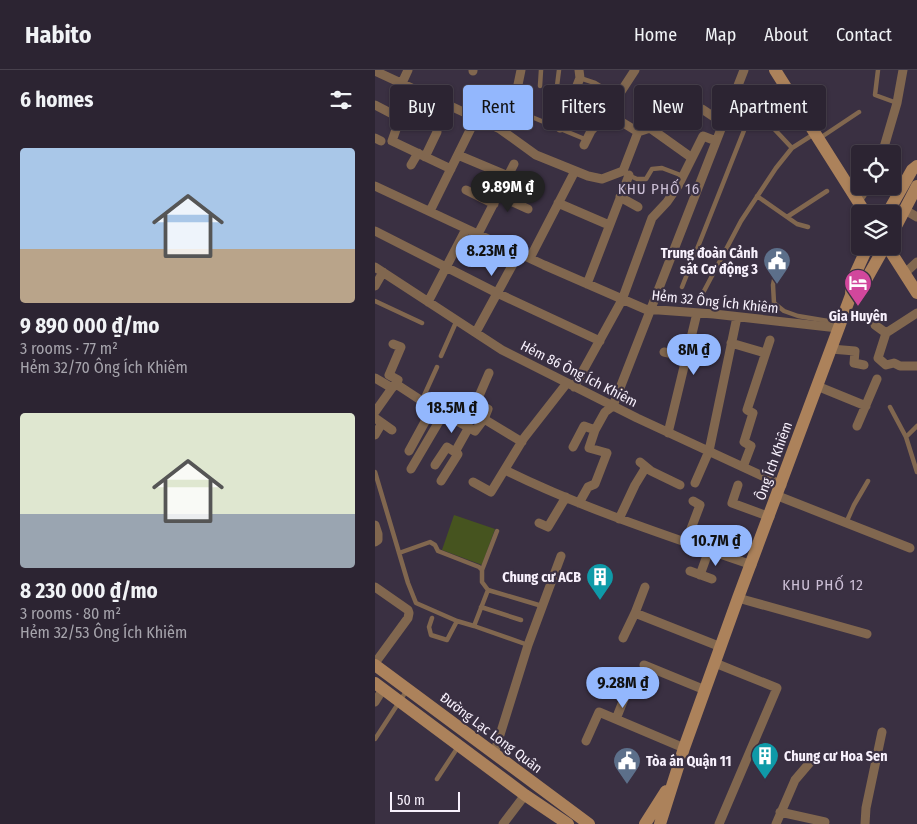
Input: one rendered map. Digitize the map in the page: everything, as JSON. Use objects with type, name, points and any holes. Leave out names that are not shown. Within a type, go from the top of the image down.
[{"type":"main road","points":[[775,70],[860,205]]},
{"type":"main road","points":[[892,205],[912,170],[917,166]]},
{"type":"main road","points":[[901,217],[917,186]]},
{"type":"main road","name":"Ông Ích Khiêm","points":[[674,779],[738,598],[780,490],[851,295],[851,280],[864,255]]},
{"type":"main road","name":"Ông Ích Khiêm","points":[[851,295],[862,287],[881,255]]},
{"type":"main road","points":[[892,255],[917,293]]},
{"type":"main road","name":"Đường Lạc Long Quân","points":[[375,664],[589,824]]},
{"type":"main road","name":"Đường Lạc Long Quân","points":[[379,686],[525,795],[568,824]]},
{"type":"main road","points":[[663,821],[674,779]]},
{"type":"main road","points":[[645,824],[674,779]]},
{"type":"street","points":[[402,83],[408,70]]},
{"type":"street","points":[[517,85],[521,70]]},
{"type":"street","points":[[624,87],[635,70]]},
{"type":"street","points":[[738,85],[744,70]]},
{"type":"street","points":[[885,145],[897,103],[903,70]]},
{"type":"street","points":[[377,71],[463,112]]},
{"type":"street","points":[[375,105],[400,118],[392,140],[451,169]]},
{"type":"street","points":[[702,110],[712,116]]},
{"type":"street","points":[[624,123],[638,132],[644,130]]},
{"type":"street","points":[[430,211],[470,130]]},
{"type":"street","points":[[499,130],[536,155],[588,176],[602,180],[626,173]]},
{"type":"street","points":[[585,142],[592,130]]},
{"type":"street","points":[[653,130],[691,158]]},
{"type":"street","points":[[579,503],[588,487],[595,484],[607,453],[589,448],[595,430],[605,412],[613,406],[652,310],[720,130]]},
{"type":"street","points":[[411,165],[421,155],[437,132]]},
{"type":"street","points":[[587,284],[620,197],[638,132]]},
{"type":"street","points":[[473,482],[491,492],[522,442],[571,385],[600,341],[622,300],[652,218],[667,202],[678,186],[703,136],[716,141]]},
{"type":"street","points":[[458,155],[508,176]]},
{"type":"street","points":[[478,234],[514,164]]},
{"type":"street","points":[[530,258],[575,171]]},
{"type":"street","name":"Hẻm 32 Ông Ích Khiêm","points":[[375,186],[519,254],[645,309],[839,326]]},
{"type":"street","points":[[466,190],[494,204]]},
{"type":"street","points":[[498,195],[528,209]]},
{"type":"street","points":[[858,201],[862,195]]},
{"type":"street","points":[[620,197],[638,207]]},
{"type":"street","points":[[558,203],[609,226]]},
{"type":"street","points":[[905,210],[917,217]]},
{"type":"street","points":[[429,302],[466,228]]},
{"type":"street","points":[[375,231],[497,293],[600,341]]},
{"type":"street","points":[[476,332],[519,254]]},
{"type":"street","points":[[905,273],[917,262]]},
{"type":"street","points":[[375,286],[379,269]]},
{"type":"street","name":"Hẻm 86 Ông Ích Khiêm","points":[[379,269],[502,350],[668,433],[743,467],[780,490],[846,523],[910,548]]},
{"type":"street","points":[[668,433],[697,313]]},
{"type":"street","points":[[917,313],[886,333],[878,358],[886,365],[894,363],[900,366],[917,366]]},
{"type":"street","points":[[695,483],[709,451],[737,317]]},
{"type":"street","points":[[875,325],[886,333]]},
{"type":"street","points":[[743,467],[751,446],[744,442],[753,413],[747,410],[770,340]]},
{"type":"street","points":[[731,343],[765,352]]},
{"type":"street","points":[[375,412],[398,380],[389,375],[401,347],[393,344]]},
{"type":"street","points":[[831,349],[855,352],[854,364],[864,365]]},
{"type":"street","points":[[663,352],[686,357]]},
{"type":"street","points":[[375,378],[394,386],[475,431],[484,419],[488,409],[476,403],[489,373]]},
{"type":"street","points":[[857,426],[877,379]]},
{"type":"street","points":[[817,386],[866,406]]},
{"type":"street","points":[[409,451],[433,407]]},
{"type":"street","points":[[411,469],[444,413]]},
{"type":"street","points":[[484,419],[522,442]]},
{"type":"street","points":[[375,435],[379,420],[392,430]]},
{"type":"street","points":[[573,447],[584,426],[595,430]]},
{"type":"street","points":[[455,452],[469,427]]},
{"type":"street","points":[[435,465],[447,447],[458,454],[441,481]]},
{"type":"street","points":[[619,519],[643,465],[680,486]]},
{"type":"street","points":[[505,470],[565,498],[619,519],[752,565]]},
{"type":"street","points":[[739,485],[732,503],[769,517]]},
{"type":"street","points":[[539,523],[548,527],[565,498]]},
{"type":"street","points":[[686,542],[700,505],[693,501]]},
{"type":"street","points":[[375,525],[378,540],[375,542]]},
{"type":"street","points":[[700,574],[709,550]]},
{"type":"street","points":[[494,754],[528,645],[561,556]]},
{"type":"street","points":[[690,571],[712,579]]},
{"type":"street","points":[[623,638],[645,587]]},
{"type":"street","points":[[375,588],[408,610],[409,613],[408,618],[375,664]]},
{"type":"street","points":[[738,598],[867,634]]},
{"type":"street","points":[[635,613],[721,647]]},
{"type":"street","points":[[715,663],[777,688],[719,824]]},
{"type":"street","points":[[644,665],[705,690]]},
{"type":"street","points":[[375,702],[379,686]]},
{"type":"street","points":[[616,719],[628,689]]},
{"type":"street","points":[[586,741],[599,712],[684,748]]},
{"type":"street","points":[[865,824],[866,808],[882,732]]},
{"type":"street","points":[[776,824],[795,780],[812,760]]},
{"type":"street","points":[[503,824],[525,795]]},
{"type":"street","points":[[780,812],[825,822]]},
{"type":"lane","points":[[540,86],[541,70]]},
{"type":"lane","points":[[557,85],[559,70]]},
{"type":"lane","points":[[878,70],[875,95],[897,103]]},
{"type":"lane","points":[[580,74],[598,85]]},
{"type":"lane","points":[[705,291],[741,221],[776,168],[792,148],[859,112]]},
{"type":"lane","points":[[682,287],[745,128],[757,113],[792,148]]},
{"type":"lane","points":[[564,130],[585,142]]},
{"type":"lane","points":[[626,173],[637,178],[646,179],[652,169],[662,168],[683,176]]},
{"type":"lane","points":[[787,217],[827,191]]},
{"type":"lane","points":[[757,196],[797,224],[808,227]]},
{"type":"lane","points":[[776,270],[773,285],[774,303],[784,311],[798,316],[839,326]]},
{"type":"lane","points":[[375,301],[422,323]]},
{"type":"lane","points":[[441,356],[457,320]]},
{"type":"lane","points":[[422,401],[437,367]]},
{"type":"lane","points":[[890,407],[905,437],[917,472]]},
{"type":"lane","points":[[905,437],[917,426]]},
{"type":"lane","points":[[375,472],[412,597],[416,603],[457,621],[528,645]]},
{"type":"lane","points":[[846,523],[853,505],[868,481]]},
{"type":"lane","points":[[497,531],[482,570],[482,582],[488,590],[542,606]]},
{"type":"lane","points":[[399,553],[430,542],[439,551],[479,567],[482,570]]},
{"type":"lane","points":[[474,626],[488,590]]},
{"type":"lane","points":[[481,607],[521,620]]},
{"type":"lane","points":[[433,618],[429,627],[431,635],[447,640],[457,621]]},
{"type":"lane","points":[[375,739],[407,689]]},
{"type":"lane","points":[[437,779],[459,746]]},
{"type":"green space","points":[[454,515],[495,529],[482,565],[442,550]]},
{"type":"place","name":"Trung đoàn Cảnh sát Cơ động 3","points":[[777,285]]},
{"type":"place","name":"Gia Huyên","points":[[858,307]]},
{"type":"place","name":"Chung cư ACB","points":[[600,601]]},
{"type":"place","name":"Chung cư Hoa Sen","points":[[765,780]]},
{"type":"place","name":"Tòa án Quận 11","points":[[627,785]]},
{"type":"district","name":"KHU PHỐ 16","points":[[659,189]]},
{"type":"district","name":"KHU PHỐ 12","points":[[823,585]]}]
